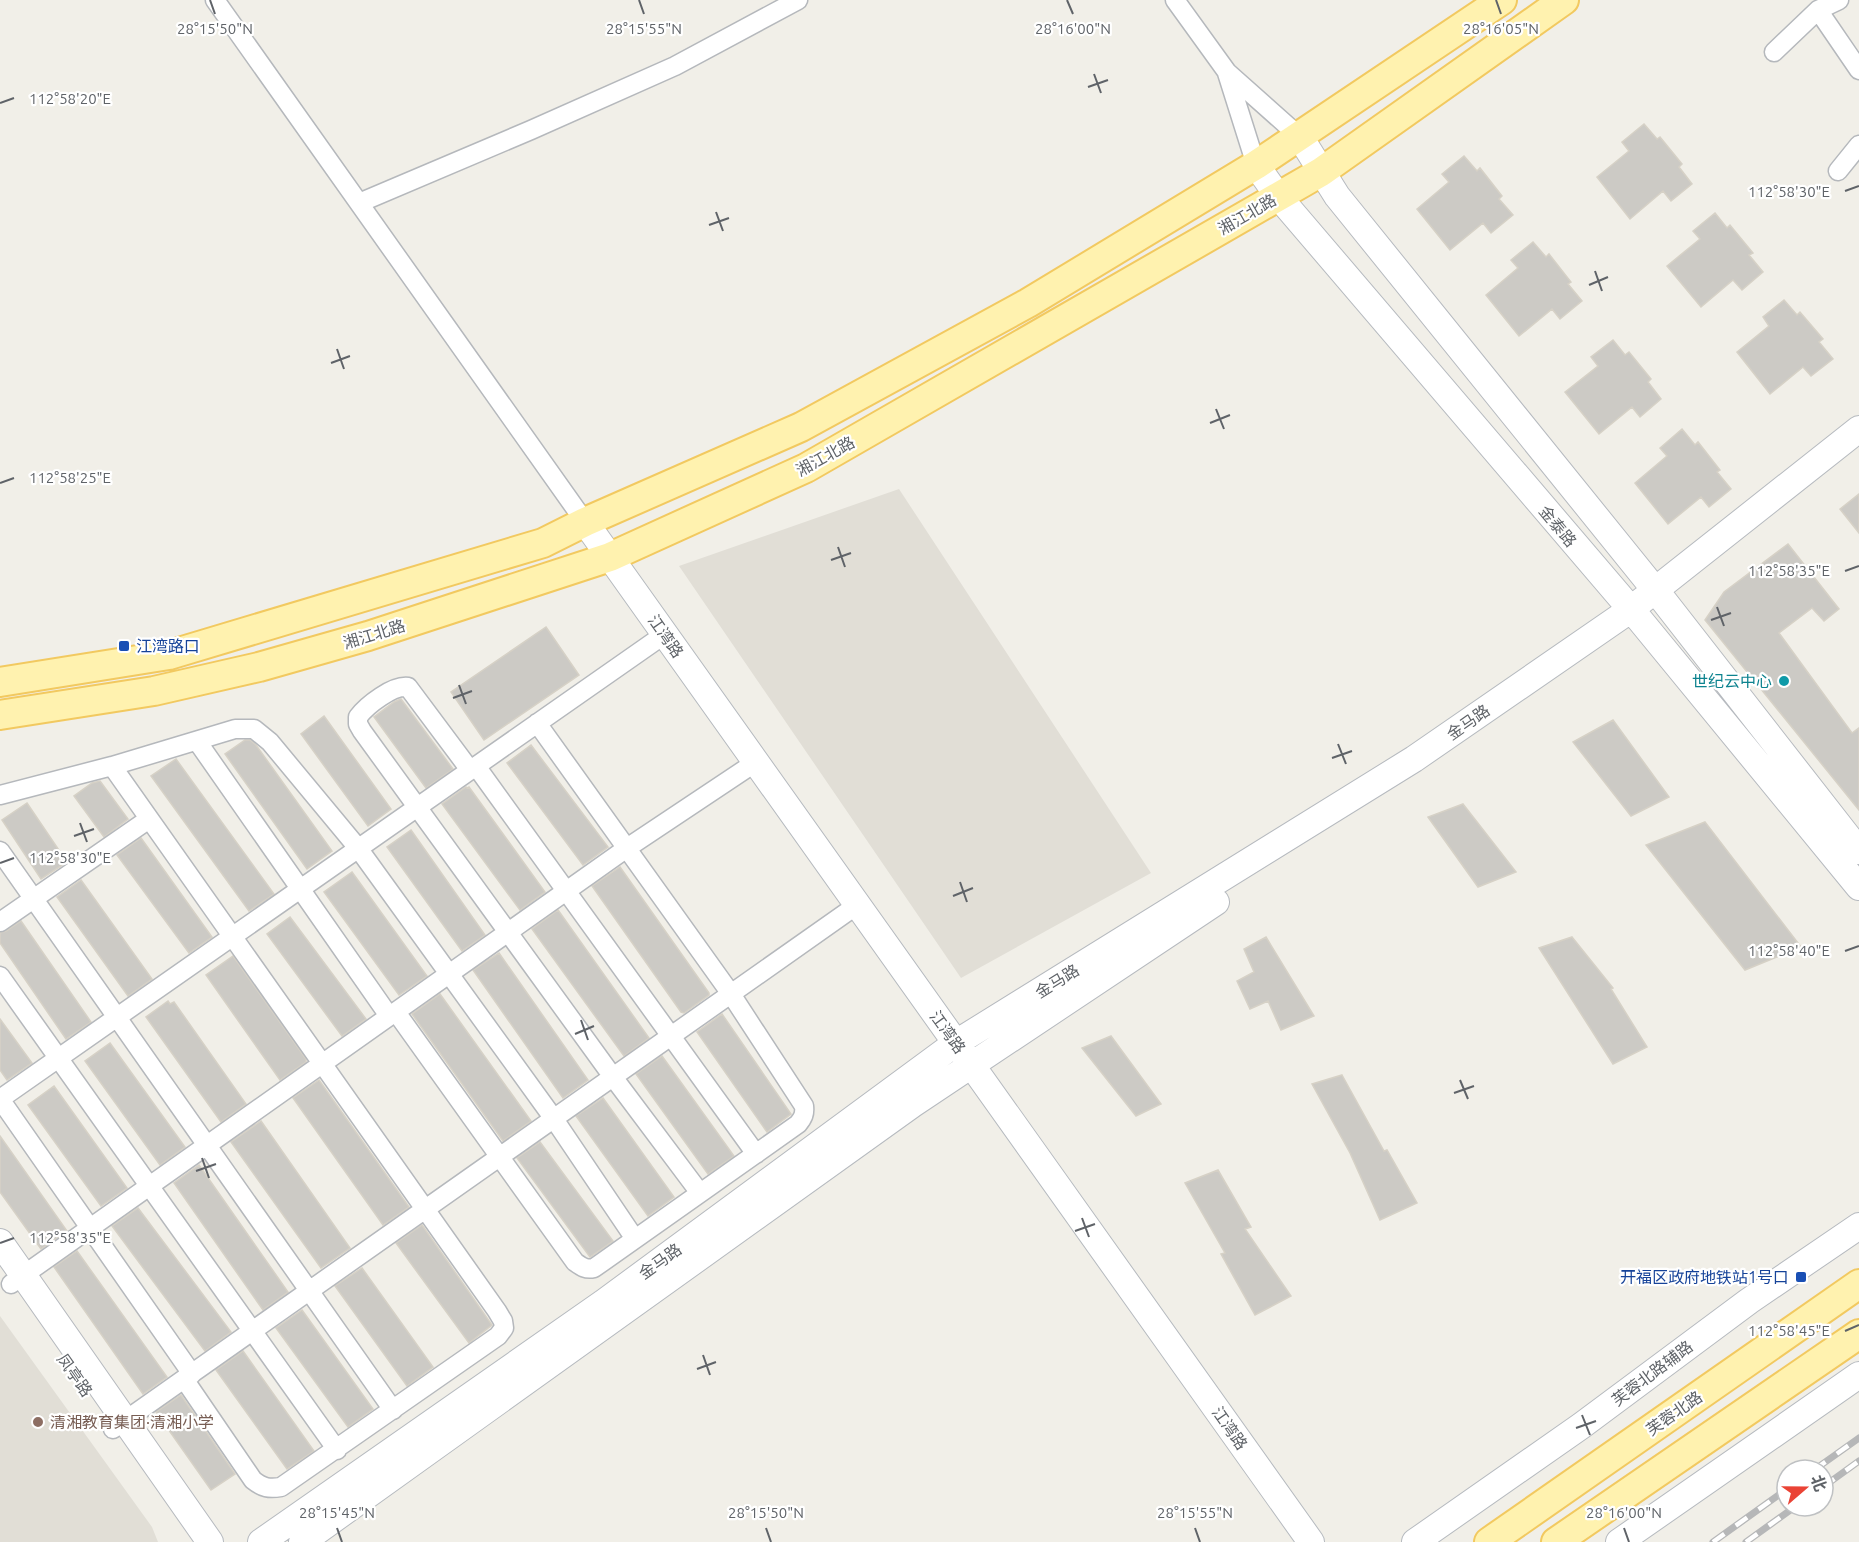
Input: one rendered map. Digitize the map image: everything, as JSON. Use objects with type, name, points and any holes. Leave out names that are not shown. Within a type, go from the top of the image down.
[{"type":"main road","points":[[0,682],[169,655],[543,543],[585,522],[801,427],[1028,303],[1256,165],[1502,0]]},
{"type":"main road","name":"湘江北路","points":[[0,716],[154,691],[259,667],[368,636],[610,557],[806,468],[1321,172],[1564,0]]},
{"type":"main road","name":"芙蓉北路","points":[[1489,1542],[1859,1284]]},
{"type":"main road","points":[[1556,1542],[1859,1334]]},
{"type":"street","points":[[215,0],[585,522]]},
{"type":"street","points":[[359,203],[675,66],[798,0]]},
{"type":"street","points":[[1175,0],[1227,72],[1300,137],[1337,196],[1659,596],[1853,851]]},
{"type":"street","points":[[1774,52],[1818,10],[1839,0]]},
{"type":"street","points":[[1818,10],[1859,70]]},
{"type":"street","points":[[1227,72],[1256,165]]},
{"type":"street","points":[[1838,171],[1859,145]]},
{"type":"street","name":"金泰路","points":[[1256,165],[1278,196],[1635,615],[1853,851],[1859,887]]},
{"type":"street","name":"金马路","points":[[302,1542],[913,1104],[1635,615],[1859,429]]},
{"type":"street","name":"金马路","points":[[1659,596],[1859,447]]},
{"type":"street","name":"江湾路","points":[[585,522],[1311,1542]]},
{"type":"street","name":"金马路","points":[[261,1542],[603,1303],[956,1043],[1414,759],[1635,615]]},
{"type":"street","points":[[112,766],[148,819],[232,937],[322,1064],[425,1210],[497,1311],[504,1328],[498,1336],[281,1488],[268,1489],[253,1480],[188,1376],[90,1228],[0,1099],[232,937],[358,848],[665,634]]},
{"type":"street","points":[[700,1193],[613,1077],[358,723],[361,713],[393,689],[408,687],[473,768],[566,891],[756,1154]]},
{"type":"street","points":[[197,741],[300,889],[576,1262],[582,1268],[588,1269],[594,1268],[798,1124],[805,1112],[804,1106],[731,994],[537,723]]},
{"type":"street","points":[[0,795],[112,766],[235,729],[254,729],[270,742],[358,848],[554,1119],[635,1239]]},
{"type":"street","points":[[11,1276],[90,1228],[627,848],[756,762]]},
{"type":"street","points":[[0,922],[148,819]]},
{"type":"street","points":[[0,850],[393,1410]]},
{"type":"street","points":[[210,1542],[119,1425],[857,905]]},
{"type":"street","points":[[0,976],[337,1450]]},
{"type":"street","name":"芙蓉北路辅路","points":[[1415,1542],[1581,1426],[1749,1301],[1859,1226]]},
{"type":"street","name":"凤亭路","points":[[0,1242],[11,1276],[119,1425],[188,1542]]},
{"type":"street","points":[[1619,1542],[1859,1375]]},
{"type":"shaded area","points":[[899,489],[1151,873],[961,978],[679,566]]},
{"type":"shaded area","name":"清湘教育集团·清湘小学","points":[[0,1316],[152,1527],[158,1542],[0,1542]]},
{"type":"building","points":[[1644,124],[1657,139],[1660,137],[1682,164],[1679,167],[1692,184],[1671,201],[1663,191],[1630,219],[1597,177],[1629,151],[1622,142]]},
{"type":"building","points":[[1464,156],[1477,171],[1480,168],[1502,196],[1499,199],[1513,215],[1491,233],[1483,223],[1450,250],[1417,209],[1449,182],[1442,174]]},
{"type":"building","points":[[1715,213],[1727,228],[1730,225],[1753,253],[1749,255],[1763,272],[1742,290],[1733,280],[1701,307],[1667,266],[1700,239],[1693,231]]},
{"type":"building","points":[[1533,242],[1546,257],[1549,254],[1571,282],[1568,284],[1582,301],[1560,319],[1552,309],[1519,336],[1486,295],[1518,268],[1511,260]]},
{"type":"building","points":[[1784,300],[1797,315],[1800,312],[1823,339],[1819,342],[1833,359],[1811,376],[1803,367],[1770,394],[1737,352],[1769,326],[1763,317]]},
{"type":"building","points":[[1613,340],[1625,355],[1629,352],[1651,379],[1648,382],[1661,399],[1640,417],[1632,407],[1599,434],[1565,392],[1598,366],[1591,357]]},
{"type":"building","points":[[1682,429],[1695,445],[1698,442],[1720,470],[1717,472],[1731,489],[1709,507],[1701,497],[1668,524],[1635,483],[1667,456],[1660,448]]},
{"type":"building","points":[[1859,494],[1859,533],[1840,509]]},
{"type":"building","name":"世纪云中心","points":[[1788,544],[1839,609],[1824,621],[1812,608],[1779,633],[1852,733],[1859,728],[1859,810],[1705,620],[1724,592]]},
{"type":"building","points":[[546,627],[579,675],[484,740],[451,692]]},
{"type":"building","points":[[401,699],[453,769],[426,788],[374,717]]},
{"type":"building","points":[[324,716],[391,809],[368,826],[301,734]]},
{"type":"building","points":[[1613,720],[1669,797],[1631,816],[1573,742]]},
{"type":"building","points":[[245,740],[250,740],[256,745],[332,851],[307,869],[225,754]]},
{"type":"building","points":[[531,745],[608,847],[583,865],[507,763]]},
{"type":"building","points":[[176,759],[274,894],[249,911],[151,776]]},
{"type":"building","points":[[100,781],[128,819],[104,837],[74,796],[92,783]]},
{"type":"building","points":[[469,787],[545,892],[520,910],[442,804]]},
{"type":"building","points":[[27,803],[67,862],[41,879],[2,820]]},
{"type":"building","points":[[1463,804],[1516,872],[1478,887],[1428,817]]},
{"type":"building","points":[[1705,822],[1801,947],[1745,970],[1646,845]]},
{"type":"building","points":[[411,830],[485,935],[462,951],[387,847]]},
{"type":"building","points":[[141,838],[212,937],[189,953],[117,855]]},
{"type":"building","points":[[620,867],[709,993],[684,1013],[681,1012],[592,886]]},
{"type":"building","points":[[352,872],[427,976],[399,995],[324,892]]},
{"type":"building","points":[[81,880],[152,979],[128,996],[57,897]]},
{"type":"building","points":[[558,910],[649,1038],[624,1056],[532,929]]},
{"type":"building","points":[[290,917],[366,1019],[342,1036],[267,934]]},
{"type":"building","points":[[21,921],[91,1022],[66,1039],[0,943],[0,933]]},
{"type":"building","points":[[1266,937],[1314,1016],[1281,1030],[1268,1001],[1250,1009],[1237,981],[1254,972],[1244,949]]},
{"type":"building","points":[[1572,937],[1613,988],[1611,989],[1647,1047],[1613,1064],[1539,948]]},
{"type":"building","points":[[499,953],[588,1080],[563,1098],[473,970]]},
{"type":"building","points":[[233,956],[306,1059],[306,1062],[280,1080],[206,975]]},
{"type":"building","points":[[440,994],[531,1121],[503,1141],[412,1014]]},
{"type":"building","points":[[168,1001],[170,1004],[174,1002],[246,1104],[221,1122],[146,1017]]},
{"type":"building","points":[[722,1014],[791,1114],[767,1132],[697,1032]]},
{"type":"building","points":[[0,1019],[32,1063],[7,1080],[0,1070]]},
{"type":"building","points":[[1111,1036],[1161,1104],[1136,1116],[1082,1048]]},
{"type":"building","points":[[110,1043],[185,1147],[160,1165],[85,1061]]},
{"type":"building","points":[[662,1056],[734,1156],[708,1174],[636,1074]]},
{"type":"building","points":[[1342,1075],[1384,1151],[1387,1150],[1417,1203],[1380,1220],[1350,1153],[1312,1084]]},
{"type":"building","points":[[319,1080],[409,1207],[383,1225],[293,1098]]},
{"type":"building","points":[[54,1086],[127,1188],[101,1206],[28,1105]]},
{"type":"building","points":[[603,1098],[674,1197],[648,1216],[576,1116]]},
{"type":"building","points":[[261,1121],[350,1248],[321,1268],[231,1142]]},
{"type":"building","points":[[0,1136],[67,1231],[41,1249],[0,1192]]},
{"type":"building","points":[[540,1142],[613,1241],[590,1257],[517,1158]]},
{"type":"building","points":[[199,1165],[288,1292],[263,1310],[174,1183]]},
{"type":"building","points":[[1218,1170],[1251,1227],[1245,1229],[1291,1296],[1255,1315],[1221,1254],[1225,1253],[1185,1183]]},
{"type":"building","points":[[138,1208],[231,1332],[205,1351],[112,1226]]},
{"type":"building","points":[[422,1225],[492,1325],[469,1343],[396,1243]]},
{"type":"building","points":[[77,1251],[167,1377],[143,1394],[54,1267]]},
{"type":"building","points":[[362,1268],[433,1367],[407,1386],[335,1286]]},
{"type":"building","points":[[302,1310],[373,1409],[348,1427],[276,1328]]},
{"type":"building","points":[[243,1351],[314,1451],[287,1469],[216,1370]]},
{"type":"building","points":[[181,1395],[235,1474],[211,1490],[156,1412]]},
{"type":"railway","points":[[1831,1458],[1859,1438]]},
{"type":"railway","points":[[1835,1478],[1859,1461]]},
{"type":"railway","points":[[1713,1542],[1775,1498]]},
{"type":"railway","points":[[1746,1542],[1779,1518]]},
{"type":"place","name":"江湾路口","points":[[124,646]]},
{"type":"place","name":"世纪云中心","points":[[1784,681]]},
{"type":"place","name":"开福区政府地铁站1号口","points":[[1801,1277]]},
{"type":"place","name":"清湘教育集团·清湘小学","points":[[38,1422]]}]
